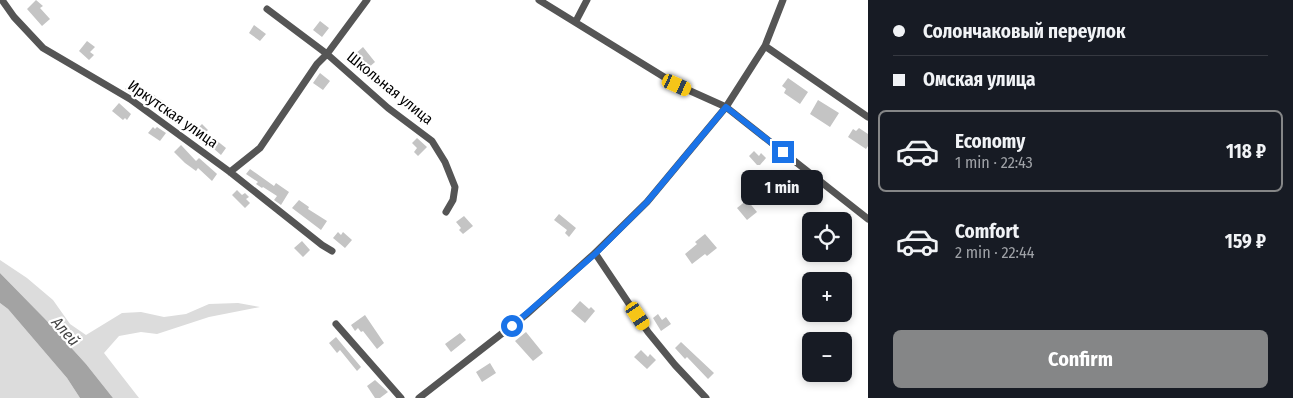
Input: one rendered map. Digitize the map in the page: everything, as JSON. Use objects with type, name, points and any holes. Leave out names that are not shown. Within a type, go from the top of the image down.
[{"type":"street","name":"Иркутская улица","points":[[2,0],[14,17],[43,48],[130,99],[230,172],[322,246],[332,251]]},
{"type":"street","points":[[230,172],[260,148],[317,64],[327,54],[367,0]]},
{"type":"street","points":[[539,0],[576,21],[677,85],[726,107],[868,219]]},
{"type":"street","points":[[576,21],[587,0]]},
{"type":"street","points":[[419,398],[527,314],[595,254],[647,202],[726,107],[764,46],[783,0]]},
{"type":"street","name":"Школьная улица","points":[[267,9],[327,54],[388,108],[432,141],[445,162],[455,187],[453,200],[446,212]]},
{"type":"street","points":[[764,46],[868,117]]},
{"type":"street","points":[[595,254],[648,332],[675,365],[706,398]]},
{"type":"street","points":[[336,324],[401,398]]},
{"type":"shaded area","points":[[0,260],[27,278],[53,300],[70,324],[86,335],[122,313],[141,312],[164,317],[186,314],[209,304],[238,303],[260,307],[209,317],[157,334],[141,332],[119,336],[104,353],[139,398],[113,398],[86,364],[0,273]]},
{"type":"shaded area","points":[[0,273],[86,364],[113,398],[80,398],[67,378],[8,309],[0,303]]},
{"type":"shaded area","points":[[0,303],[8,309],[67,378],[80,398],[0,398]]},
{"type":"building","points":[[36,0],[43,6],[40,8],[50,19],[42,26],[27,9]]},
{"type":"building","points":[[320,21],[329,28],[322,37],[313,30]]},
{"type":"building","points":[[254,25],[266,34],[260,41],[249,33]]},
{"type":"building","points":[[87,41],[95,47],[90,52],[94,55],[89,60],[79,51]]},
{"type":"building","points":[[363,47],[375,62],[367,69],[354,55]]},
{"type":"building","points":[[320,73],[330,81],[323,90],[313,83]]},
{"type":"building","points":[[788,78],[808,92],[800,104],[784,93],[786,89],[782,86]]},
{"type":"building","points":[[133,79],[139,83],[137,86],[149,95],[151,93],[163,101],[158,108],[142,98],[141,100],[125,89]]},
{"type":"building","points":[[818,100],[839,113],[830,127],[810,114]]},
{"type":"building","points":[[119,103],[131,114],[127,120],[125,118],[123,120],[112,111]]},
{"type":"building","points":[[195,123],[199,127],[202,124],[208,130],[206,132],[226,148],[221,155],[190,128]]},
{"type":"building","points":[[153,127],[155,129],[157,127],[166,133],[160,141],[148,133]]},
{"type":"building","points":[[859,128],[868,134],[868,146],[866,149],[848,137],[853,129],[856,131]]},
{"type":"building","points":[[417,138],[427,147],[418,156],[414,152],[417,148],[412,143]]},
{"type":"building","points":[[181,145],[196,161],[199,158],[217,174],[212,181],[198,168],[196,171],[185,163],[174,152]]},
{"type":"building","points":[[754,151],[759,156],[761,153],[766,158],[760,165],[757,165],[749,156]]},
{"type":"building","points":[[250,169],[274,186],[276,183],[289,192],[281,205],[274,200],[277,196],[256,184],[258,182],[246,174]]},
{"type":"building","points":[[237,190],[242,195],[245,193],[249,197],[246,199],[250,203],[245,208],[232,195]]},
{"type":"building","points":[[299,200],[309,207],[308,209],[327,221],[321,230],[292,208]]},
{"type":"building","points":[[747,200],[757,212],[747,220],[737,208]]},
{"type":"building","points":[[559,214],[576,228],[569,237],[565,233],[567,230],[554,220]]},
{"type":"building","points":[[464,216],[473,226],[463,234],[456,222]]},
{"type":"building","points":[[338,232],[341,235],[343,232],[352,240],[345,248],[333,238]]},
{"type":"building","points":[[705,234],[717,248],[692,264],[685,254]]},
{"type":"building","points":[[302,241],[310,250],[303,257],[294,248]]},
{"type":"building","points":[[580,301],[589,309],[591,307],[595,311],[585,323],[571,311]]},
{"type":"building","points":[[658,314],[662,320],[666,317],[671,324],[661,331],[653,318]]},
{"type":"building","points":[[365,315],[384,343],[377,349],[363,331],[361,332],[358,328],[355,331],[351,325]]},
{"type":"building","points":[[526,332],[543,353],[533,361],[515,341]]},
{"type":"building","points":[[460,333],[466,340],[451,352],[445,344]]},
{"type":"building","points":[[336,337],[361,367],[357,371],[340,350],[337,353],[329,343]]},
{"type":"building","points":[[681,342],[714,373],[708,379],[687,357],[685,359],[675,348]]},
{"type":"building","points":[[641,350],[648,357],[650,354],[656,360],[647,369],[634,357]]},
{"type":"building","points":[[490,363],[496,373],[482,382],[476,372]]},
{"type":"building","points":[[375,380],[388,392],[380,398],[375,398],[367,386]]},
{"type":"route","points":[[512,326],[595,254],[647,202],[726,107],[783,152]]},
{"type":"water label","name":"Алей","points":[[66,331]]}]
